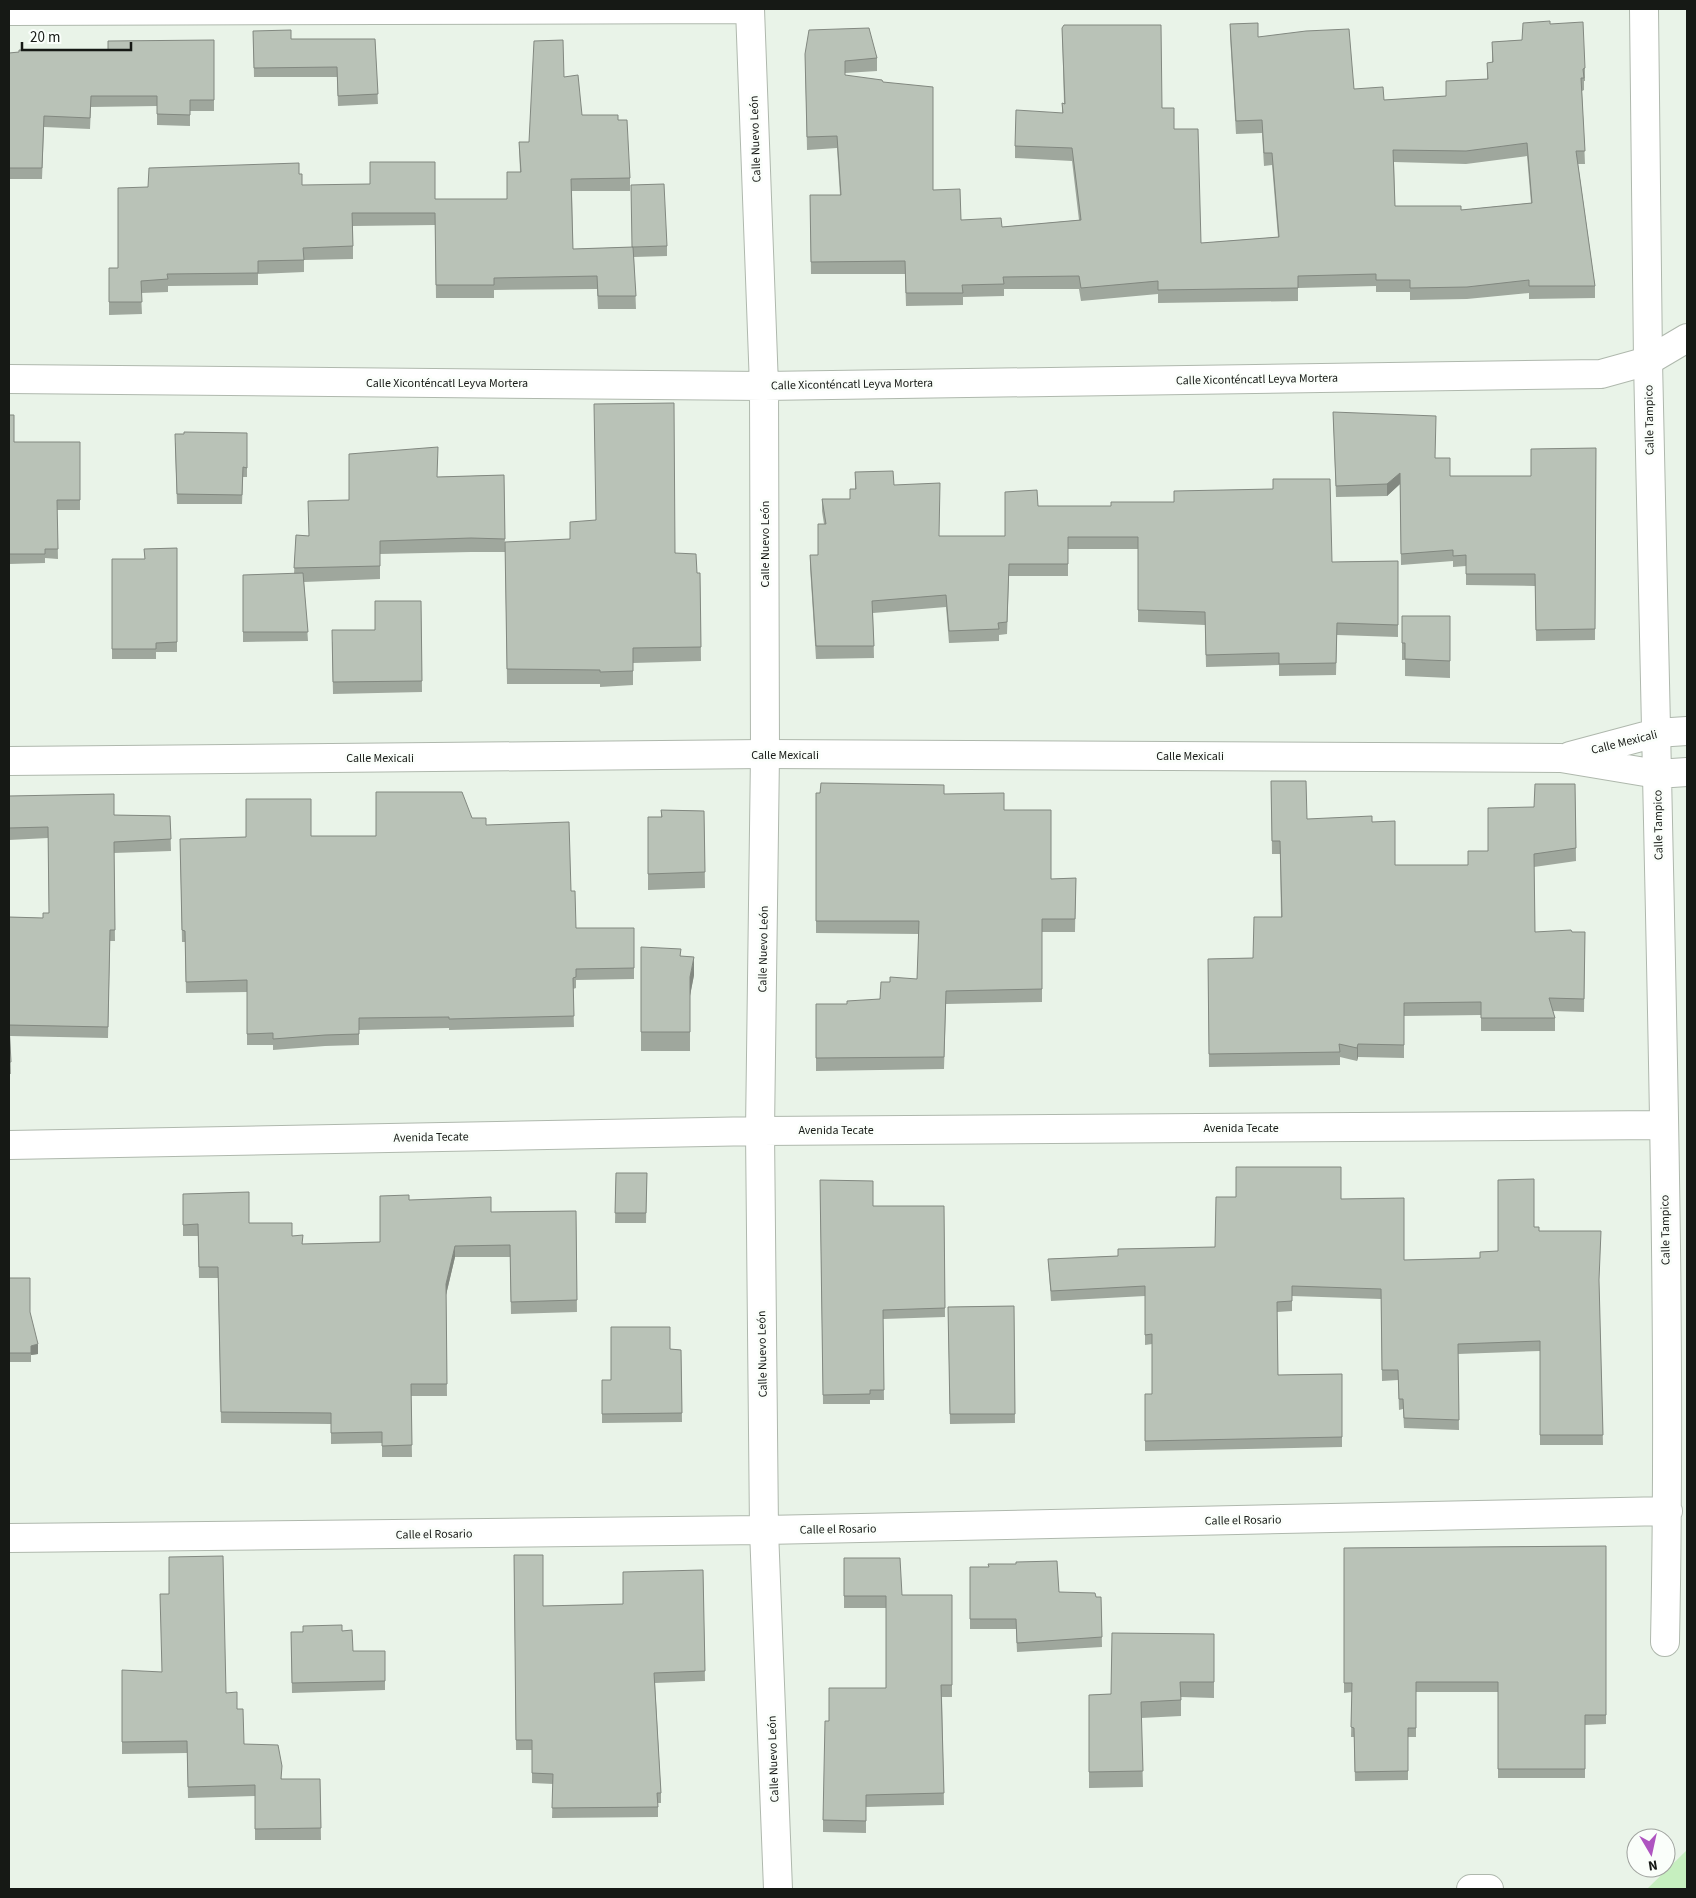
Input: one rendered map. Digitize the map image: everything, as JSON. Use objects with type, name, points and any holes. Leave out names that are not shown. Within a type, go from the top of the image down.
[{"type":"street","points":[[9,10],[750,9]]},
{"type":"street","name":"Calle Nuevo León","points":[[750,9],[764,386],[765,754],[760,1131],[764,1530],[778,1889]]},
{"type":"street","name":"Calle Tampico","points":[[1644,9],[1648,362],[1664,1125],[1668,1511],[1666,1642]]},
{"type":"street","name":"Calle Xiconténcatl Leyva Mortera","points":[[9,379],[764,386],[1601,374],[1648,362],[1687,338]]},
{"type":"street","name":"Calle Mexicali","points":[[1561,758],[1656,733],[1687,731]]},
{"type":"street","name":"Calle Mexicali","points":[[9,761],[765,754],[1561,758],[1657,774],[1687,772]]},
{"type":"street","name":"Avenida Tecate","points":[[9,1145],[760,1131],[1664,1125]]},
{"type":"street","name":"Calle el Rosario","points":[[9,1538],[764,1530],[1668,1511]]},
{"type":"street","points":[[1471,1889],[1489,1889]]},
{"type":"green space","points":[[1687,1850],[1687,1889],[1647,1889],[1658,1878],[1676,1878],[1676,1861]]},
{"type":"building","points":[[1550,21],[1550,24],[1583,22],[1585,68],[1583,69],[1584,78],[1581,78],[1585,151],[1576,151],[1595,286],[1529,286],[1529,280],[1467,287],[1410,288],[1410,280],[1376,280],[1376,274],[1298,276],[1298,288],[1158,290],[1158,281],[1081,288],[1079,276],[1003,277],[1004,284],[962,285],[963,293],[906,293],[905,261],[811,262],[810,195],[841,195],[837,136],[807,137],[805,54],[809,30],[869,28],[877,58],[845,61],[845,75],[882,80],[883,82],[933,87],[933,190],[960,189],[961,220],[1001,218],[1002,227],[1081,220],[1072,148],[1015,146],[1016,110],[1063,113],[1062,103],[1065,104],[1062,28],[1064,25],[1161,25],[1162,108],[1174,108],[1174,129],[1198,129],[1201,243],[1279,237],[1272,153],[1264,153],[1262,120],[1236,121],[1230,24],[1258,23],[1258,37],[1306,31],[1349,29],[1354,89],[1383,87],[1384,100],[1446,96],[1446,81],[1488,79],[1487,63],[1493,62],[1492,42],[1522,40],[1523,23]],"holes":[[[1527,143],[1532,203],[1461,210],[1461,206],[1395,206],[1393,150],[1466,151]]]},
{"type":"building","points":[[291,30],[291,39],[375,39],[378,94],[338,96],[337,67],[254,68],[253,31]]},
{"type":"building","points":[[214,40],[214,100],[190,100],[190,115],[157,114],[157,96],[91,96],[90,118],[44,116],[42,168],[9,168],[9,53],[19,52],[19,50],[108,50],[108,41]]},
{"type":"building","points":[[563,40],[564,77],[578,75],[582,115],[618,115],[618,120],[627,120],[630,178],[571,179],[573,249],[633,247],[636,296],[598,296],[597,276],[494,278],[494,285],[436,285],[435,213],[352,213],[353,246],[303,248],[304,260],[258,261],[258,273],[167,274],[168,279],[141,281],[142,302],[109,302],[109,268],[118,268],[118,188],[148,187],[149,168],[299,163],[302,185],[370,184],[370,162],[435,162],[435,199],[507,199],[507,172],[521,172],[519,142],[529,142],[534,41]]},
{"type":"building","points":[[664,184],[667,246],[632,247],[631,185]]},
{"type":"building","points":[[674,403],[675,553],[696,554],[697,573],[700,573],[701,647],[633,648],[633,671],[600,672],[600,670],[507,669],[505,542],[570,539],[570,522],[596,520],[594,404]]},
{"type":"building","points":[[1333,412],[1436,416],[1435,458],[1450,458],[1450,476],[1531,476],[1531,449],[1596,448],[1595,629],[1536,630],[1535,574],[1466,574],[1466,555],[1453,556],[1453,550],[1401,554],[1400,473],[1387,484],[1336,486]]},
{"type":"building","points":[[9,415],[14,415],[14,442],[80,442],[80,500],[57,500],[58,549],[45,549],[45,554],[9,554]]},
{"type":"building","points":[[184,432],[247,433],[247,468],[243,467],[242,495],[177,494],[175,434],[184,434]]},
{"type":"building","points":[[438,447],[437,477],[504,475],[505,539],[471,538],[380,541],[380,566],[294,568],[296,535],[309,536],[308,501],[349,500],[349,454]]},
{"type":"building","points":[[893,471],[894,485],[940,483],[939,536],[1005,536],[1005,492],[1037,490],[1038,506],[1111,506],[1111,502],[1174,502],[1174,491],[1273,489],[1273,479],[1330,479],[1332,562],[1398,561],[1398,625],[1337,623],[1336,663],[1279,664],[1279,653],[1206,655],[1205,612],[1138,610],[1138,537],[1068,537],[1068,564],[1009,564],[1007,622],[998,623],[999,629],[949,631],[946,595],[872,601],[874,646],[816,646],[810,555],[818,555],[818,524],[826,524],[822,499],[850,499],[850,489],[856,489],[855,472]]},
{"type":"building","points":[[177,548],[177,642],[156,643],[156,649],[112,649],[112,559],[145,559],[144,549]]},
{"type":"building","points":[[303,573],[308,632],[243,632],[243,575]]},
{"type":"building","points":[[375,601],[421,601],[422,681],[333,682],[332,630],[375,630]]},
{"type":"building","points":[[1402,616],[1450,616],[1450,661],[1405,659],[1405,643],[1402,643]]},
{"type":"building","points":[[1271,781],[1306,781],[1307,819],[1372,816],[1372,822],[1395,821],[1395,865],[1468,865],[1468,851],[1488,851],[1488,808],[1534,807],[1535,784],[1575,784],[1576,848],[1534,854],[1535,932],[1571,930],[1572,932],[1585,932],[1584,999],[1549,998],[1555,1018],[1481,1018],[1481,1002],[1404,1003],[1404,1045],[1358,1044],[1357,1048],[1339,1044],[1340,1052],[1209,1054],[1208,959],[1253,958],[1254,917],[1282,917],[1280,841],[1272,841]]},
{"type":"building","points":[[821,783],[944,785],[944,794],[1004,793],[1004,810],[1051,810],[1051,879],[1076,878],[1075,919],[1042,919],[1042,989],[946,991],[944,1057],[816,1058],[816,1004],[847,1004],[847,1001],[880,999],[881,982],[890,982],[890,977],[917,979],[919,921],[816,921],[816,793],[820,793]]},
{"type":"building","points":[[376,792],[462,792],[472,818],[486,818],[486,825],[569,822],[571,891],[575,891],[576,928],[634,928],[634,968],[576,969],[576,977],[573,978],[574,1016],[449,1019],[449,1017],[359,1018],[359,1034],[273,1039],[273,1033],[247,1034],[247,980],[186,982],[185,931],[182,930],[180,839],[246,837],[246,799],[311,799],[311,836],[376,836]]},
{"type":"building","points":[[114,794],[114,815],[170,816],[171,839],[114,842],[115,930],[110,930],[108,1027],[9,1025],[9,917],[43,918],[43,913],[49,913],[48,827],[9,828],[9,796]]},
{"type":"building","points":[[661,810],[704,811],[705,872],[648,874],[648,817],[662,817]]},
{"type":"building","points":[[641,947],[681,949],[680,956],[694,957],[690,977],[690,1032],[641,1032]]},
{"type":"building","points":[[9,1025],[11,1062],[9,1062]]},
{"type":"building","points":[[1236,1167],[1341,1167],[1341,1199],[1404,1198],[1404,1260],[1480,1258],[1480,1252],[1498,1251],[1498,1180],[1534,1179],[1534,1227],[1539,1227],[1539,1231],[1601,1231],[1599,1280],[1603,1435],[1540,1435],[1540,1341],[1458,1344],[1459,1420],[1404,1418],[1403,1399],[1399,1399],[1398,1370],[1382,1370],[1381,1289],[1292,1286],[1292,1301],[1277,1302],[1278,1375],[1342,1374],[1342,1437],[1145,1441],[1145,1394],[1152,1394],[1152,1334],[1145,1335],[1145,1286],[1051,1291],[1048,1259],[1118,1256],[1118,1249],[1215,1247],[1216,1197],[1236,1197]]},
{"type":"building","points":[[616,1173],[647,1173],[646,1213],[615,1213]]},
{"type":"building","points":[[820,1180],[873,1181],[873,1206],[944,1206],[945,1308],[883,1310],[884,1390],[870,1390],[870,1394],[823,1395]]},
{"type":"building","points":[[249,1192],[249,1223],[292,1223],[292,1236],[303,1235],[302,1244],[380,1242],[380,1196],[409,1195],[409,1200],[491,1197],[491,1212],[576,1211],[577,1300],[511,1302],[510,1245],[455,1246],[446,1284],[447,1384],[411,1384],[412,1445],[382,1446],[382,1432],[331,1433],[331,1413],[221,1412],[218,1267],[199,1267],[198,1224],[183,1225],[183,1194]]},
{"type":"building","points":[[9,1278],[30,1278],[30,1312],[38,1344],[31,1346],[31,1353],[9,1353]]},
{"type":"building","points":[[1014,1306],[1015,1414],[950,1414],[948,1307]]},
{"type":"building","points":[[611,1327],[670,1327],[670,1349],[681,1350],[682,1413],[602,1414],[602,1380],[611,1380]]},
{"type":"building","points":[[1606,1546],[1606,1715],[1585,1715],[1585,1769],[1498,1769],[1498,1682],[1416,1682],[1416,1728],[1408,1728],[1408,1771],[1355,1772],[1354,1728],[1351,1727],[1352,1683],[1344,1683],[1344,1548]]},
{"type":"building","points":[[514,1555],[543,1555],[543,1606],[623,1604],[623,1572],[703,1570],[705,1671],[654,1673],[661,1793],[657,1793],[658,1807],[552,1808],[553,1774],[532,1773],[532,1740],[516,1740]]},
{"type":"building","points":[[223,1556],[226,1693],[237,1692],[237,1709],[243,1709],[244,1744],[278,1745],[282,1766],[281,1779],[320,1779],[321,1828],[255,1829],[255,1785],[188,1787],[187,1741],[122,1742],[122,1670],[162,1672],[160,1594],[169,1594],[169,1557]]},
{"type":"building","points":[[844,1558],[900,1558],[902,1595],[952,1595],[952,1685],[941,1685],[944,1793],[866,1795],[866,1821],[823,1820],[825,1721],[829,1721],[829,1688],[886,1688],[886,1596],[844,1596]]},
{"type":"building","points":[[1057,1561],[1059,1592],[1095,1593],[1096,1597],[1101,1597],[1102,1637],[1017,1643],[1016,1619],[970,1619],[970,1567],[989,1567],[988,1564],[1016,1564],[1016,1562]]},
{"type":"building","points":[[342,1625],[342,1631],[352,1630],[353,1651],[385,1651],[385,1681],[292,1683],[291,1632],[303,1632],[303,1626]]},
{"type":"building","points":[[1112,1633],[1214,1634],[1214,1682],[1180,1682],[1181,1700],[1141,1702],[1143,1771],[1089,1772],[1089,1695],[1111,1694]]}]
